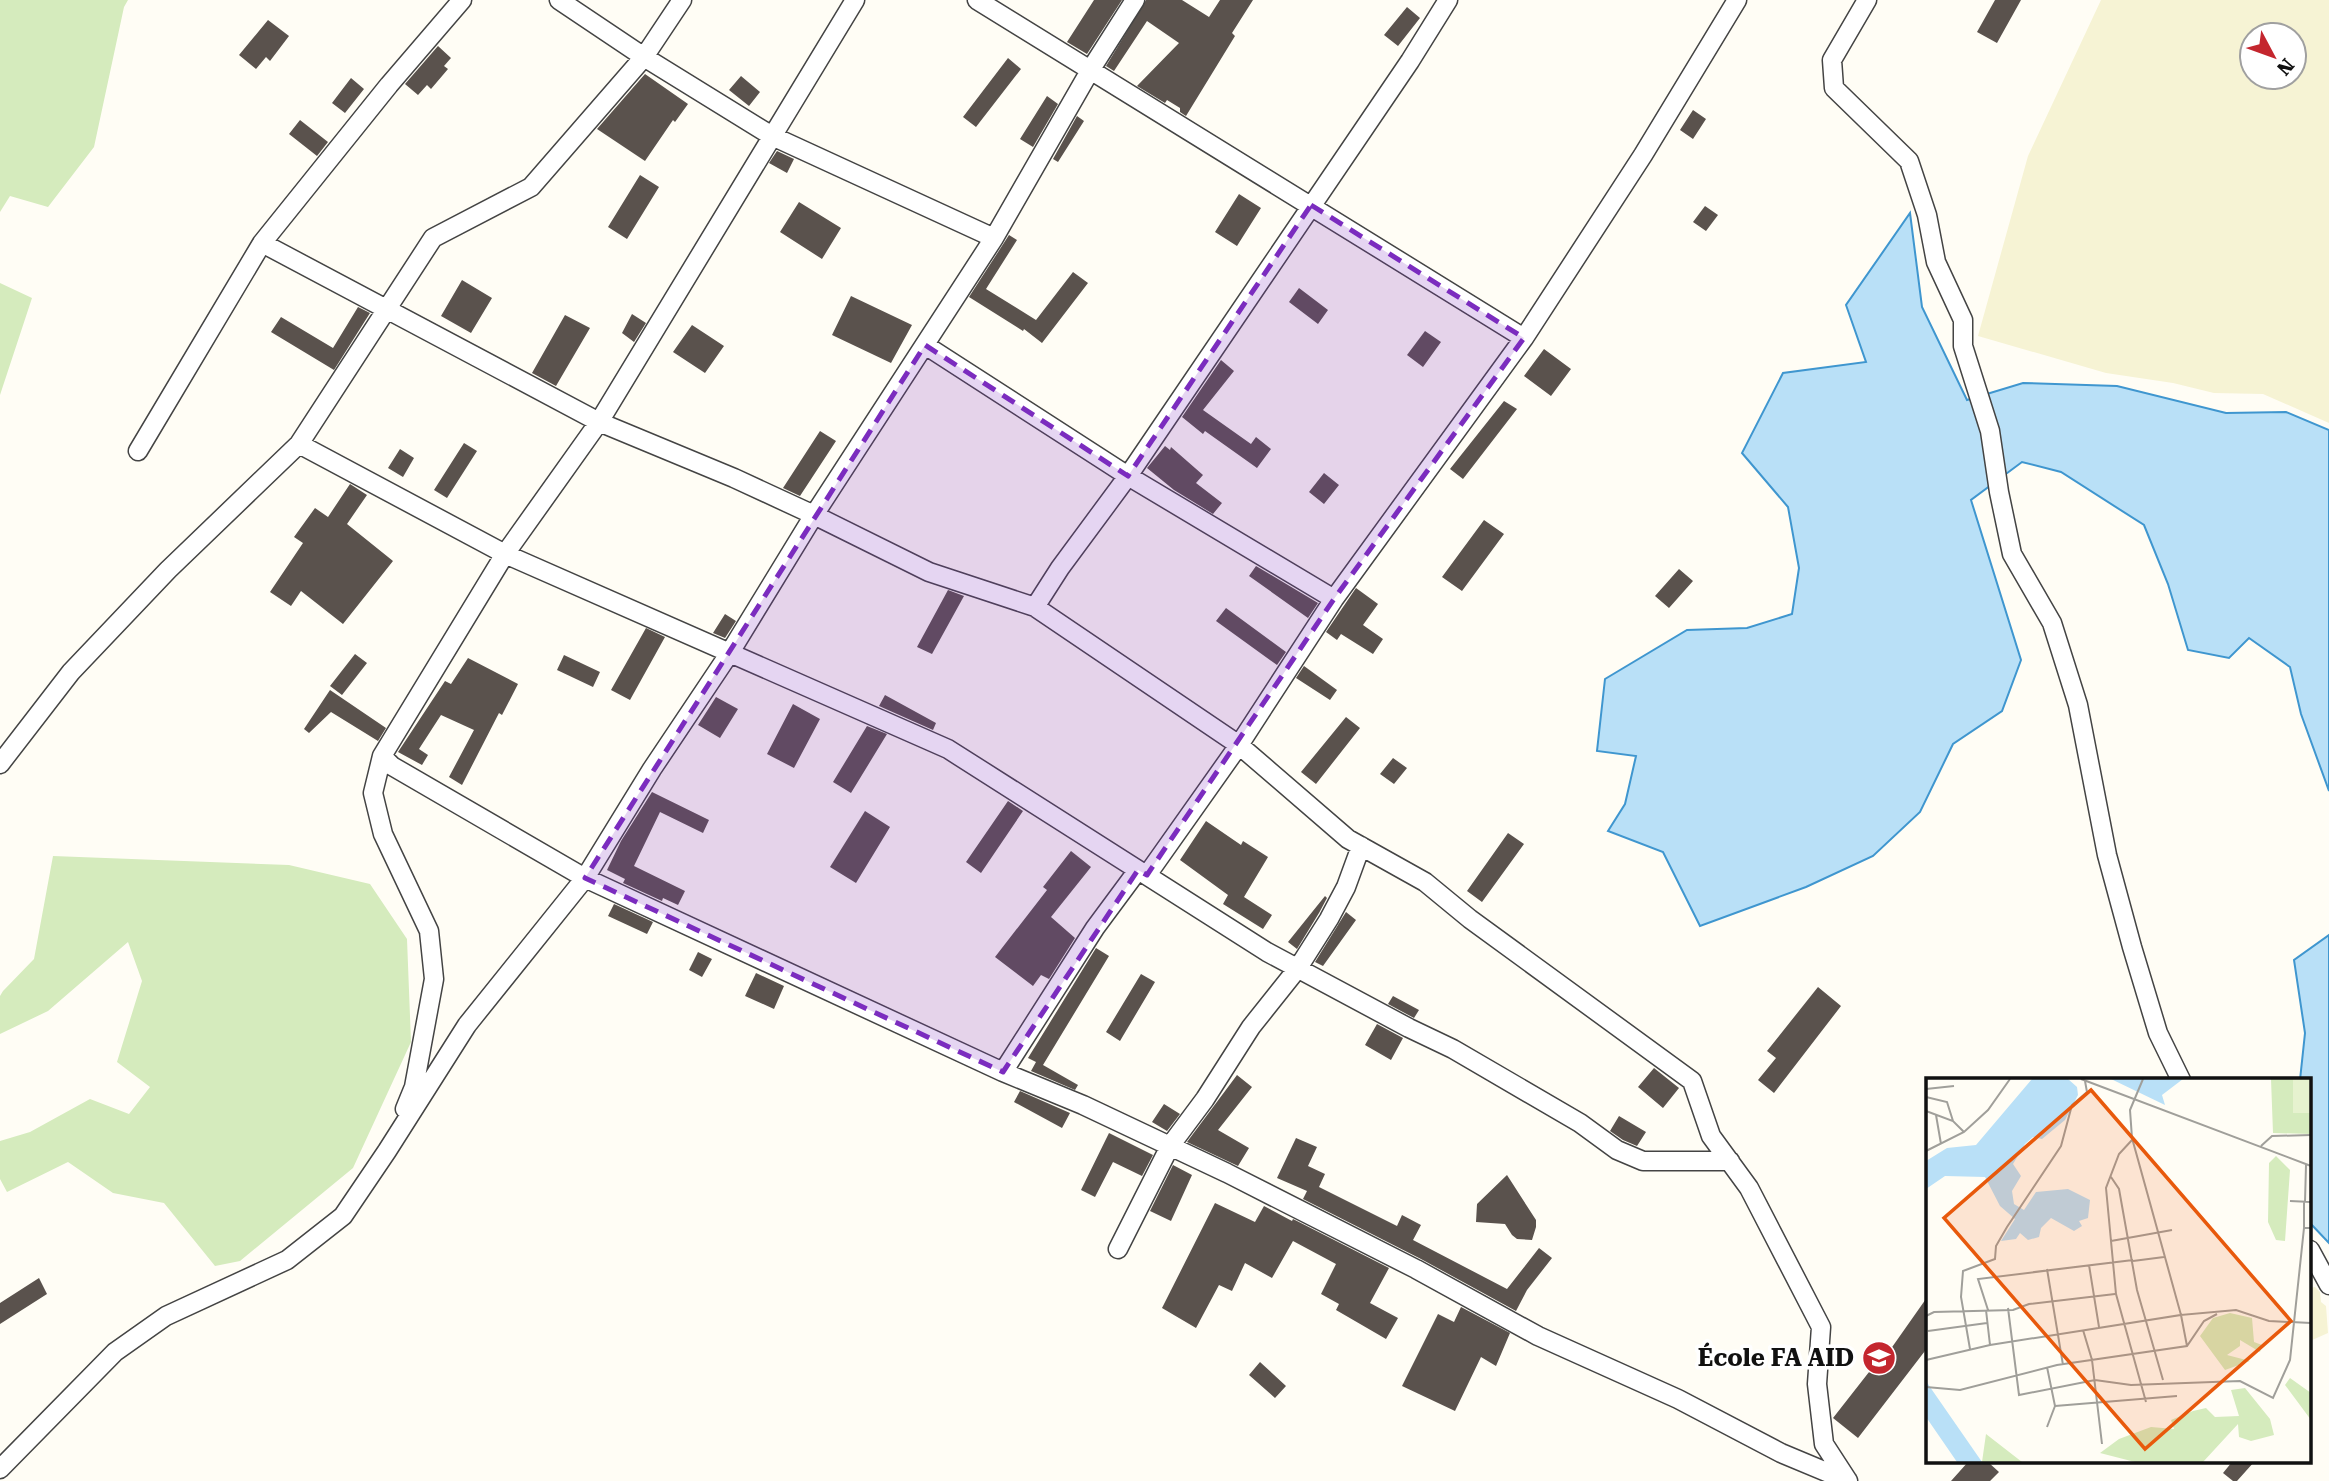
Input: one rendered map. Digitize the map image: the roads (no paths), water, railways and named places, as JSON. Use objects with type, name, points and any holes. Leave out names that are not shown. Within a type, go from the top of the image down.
[{"type":"street","points":[[138,451],[262,243],[389,85],[463,0]]},
{"type":"street","points":[[559,0],[644,57],[772,136],[994,238]]},
{"type":"street","points":[[0,764],[71,672],[168,570],[299,444],[433,238],[531,187],[644,57],[682,0]]},
{"type":"street","points":[[387,1151],[414,1087],[434,979],[429,931],[383,834],[373,793],[382,755],[505,554],[599,422],[855,0]]},
{"type":"street","points":[[977,0],[1524,338]]},
{"type":"street","points":[[0,1469],[115,1352],[166,1316],[287,1260],[343,1216],[467,1025],[585,878],[652,769],[729,654],[814,515],[994,238],[1091,69],[1135,0]]},
{"type":"street","points":[[1035,607],[1060,568],[1128,476],[1410,61],[1448,0]]},
{"type":"street","points":[[1003,1072],[1095,928],[1143,873],[1239,745],[1334,599],[1524,338],[1643,155],[1737,0]]},
{"type":"street","points":[[1867,0],[1832,60],[1834,88],[1909,161],[1927,215],[1936,262],[1964,320],[1963,346],[1990,431],[2012,554],[2052,623],[2078,705],[2107,855],[2132,947],[2158,1033],[2180,1078]]},
{"type":"street","points":[[262,243],[599,422],[814,515],[929,572],[1035,607],[1239,745],[1348,839],[1425,882],[1470,919],[1692,1081],[1711,1136],[1749,1188],[1821,1326],[1818,1384],[1824,1444],[1848,1481]]},
{"type":"street","points":[[925,345],[1128,476],[1334,599]]},
{"type":"street","points":[[299,444],[505,554],[948,749],[1267,952],[1453,1049],[1580,1123],[1617,1150],[1643,1161],[1730,1161]]},
{"type":"street","points":[[382,755],[392,766],[585,878],[1003,1072],[1083,1105],[1170,1146],[1416,1269],[1538,1336],[1678,1399],[1781,1453],[1848,1481]]},
{"type":"street","points":[[1118,1249],[1170,1146],[1251,1027],[1298,968],[1329,919],[1346,887],[1361,846]]},
{"type":"street","points":[[2312,1254],[2329,1285]]},
{"type":"water","points":[[1910,213],[1922,307],[1967,400],[2023,383],[2117,386],[2226,413],[2286,412],[2329,430],[2329,791],[2301,714],[2290,667],[2249,638],[2229,658],[2188,650],[2168,584],[2144,525],[2061,472],[2022,462],[1971,500],[2021,660],[2002,711],[1953,744],[1920,812],[1873,856],[1806,887],[1700,926],[1663,852],[1608,831],[1625,804],[1636,756],[1597,751],[1605,679],[1687,630],[1747,628],[1792,614],[1799,568],[1788,507],[1742,453],[1783,373],[1866,362],[1846,305]]},
{"type":"water","points":[[2329,935],[2329,1243],[2312,1225],[2312,1078],[2300,1078],[2305,1033],[2294,960]]},
{"type":"place","name":"École FA AID","points":[[1879,1358]]}]
